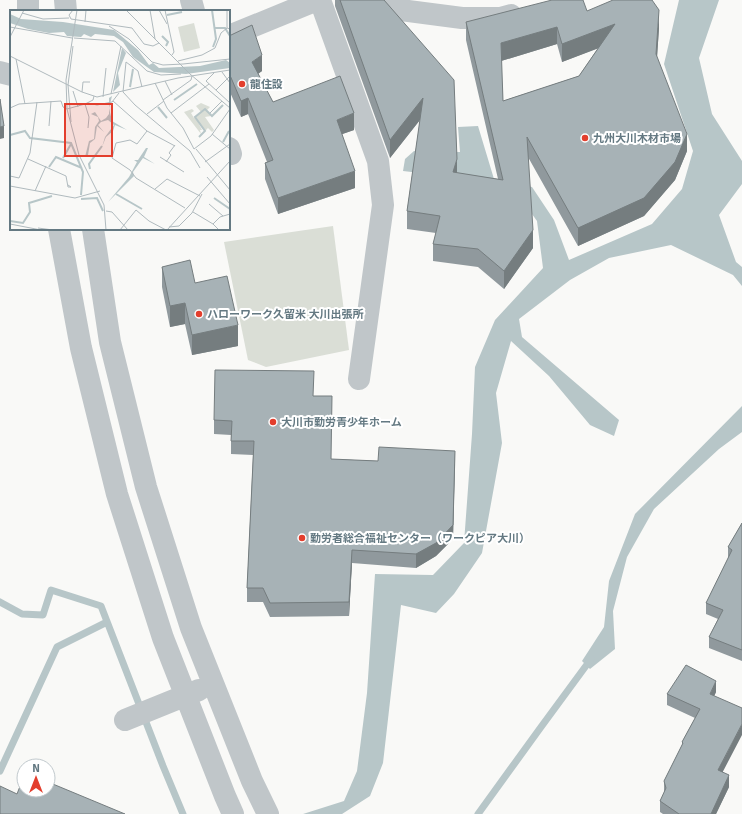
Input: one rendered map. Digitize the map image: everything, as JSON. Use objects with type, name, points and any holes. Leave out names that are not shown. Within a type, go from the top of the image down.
[{"type":"street","points":[[65,0],[66,10]]},
{"type":"street","points":[[191,0],[194,10]]},
{"type":"street","points":[[230,36],[319,0],[378,161],[383,205],[358,380]]},
{"type":"street","points":[[389,0],[401,10],[462,18],[500,18],[532,10]]},
{"type":"street","points":[[0,72],[10,75]]},
{"type":"street","points":[[60,230],[81,348],[117,494],[163,638],[233,814]]},
{"type":"street","points":[[93,230],[110,342],[146,487],[191,628],[252,781],[268,814]]},
{"type":"street","points":[[137,716],[213,683]]},
{"type":"shaded area","points":[[679,0],[719,0],[699,58],[712,114],[742,161],[742,184],[719,215],[736,262],[742,267],[742,286],[733,275],[671,245],[609,258],[570,280],[519,319],[522,337],[619,420],[614,436],[590,425],[549,376],[511,341],[496,393],[502,443],[482,553],[454,594],[436,613],[401,605],[383,763],[370,796],[342,814],[303,814],[344,801],[357,771],[367,693],[375,574],[433,575],[464,543],[475,367],[495,320],[543,268],[537,221],[519,196],[471,179],[403,171],[405,159],[414,151],[460,152],[458,127],[478,126],[494,179],[532,187],[554,220],[569,260],[652,224],[682,189],[693,151],[664,64]]},
{"type":"shaded area","points":[[333,226],[349,350],[266,367],[248,360],[224,242]]},
{"type":"shaded area","points":[[742,406],[742,432],[719,449],[654,509],[627,557],[613,611],[615,649],[590,669],[582,661],[604,627],[609,581],[635,514]]},
{"type":"building","points":[[340,0],[384,0],[454,80],[457,159],[453,172],[503,180],[466,22],[552,0],[583,0],[587,11],[613,0],[652,0],[659,10],[656,54],[687,134],[675,162],[644,198],[578,228],[527,137],[533,230],[504,271],[478,249],[433,244],[440,216],[407,211],[423,98],[390,140]],"holes":[[[615,24],[579,76],[503,101],[501,43],[557,27],[562,44]]]},
{"type":"building","points":[[252,25],[262,55],[252,62],[273,102],[340,76],[354,113],[337,120],[355,171],[278,198],[265,163],[273,160],[248,98],[241,101],[230,75],[230,36]]},
{"type":"building","points":[[0,99],[4,126],[0,127]]},
{"type":"building","points":[[190,260],[195,283],[227,276],[238,325],[192,335],[185,303],[170,306],[162,267]]},
{"type":"building","points":[[215,370],[314,371],[313,396],[332,396],[331,459],[378,461],[379,447],[455,451],[453,525],[436,543],[416,554],[352,550],[349,602],[270,603],[263,588],[247,588],[254,441],[231,441],[232,421],[214,420]]},
{"type":"building","points":[[742,523],[742,650],[709,637],[723,610],[706,603],[732,550],[728,547]]},
{"type":"building","points":[[686,665],[716,681],[710,694],[742,708],[742,724],[718,770],[729,775],[711,814],[679,814],[660,801],[666,788],[664,781],[683,743],[682,742],[700,709],[667,694]]},
{"type":"building","points":[[56,785],[125,814],[0,814],[0,786],[16,794],[16,798],[56,798]]},
{"type":"waterway","points":[[0,602],[22,614],[43,615],[51,590],[101,606],[183,814]]},
{"type":"waterway","points":[[0,771],[57,647],[107,622]]},
{"type":"waterway","points":[[478,814],[591,659]]},
{"type":"place","name":"龍住設","points":[[242,84]]},
{"type":"place","name":"九州大川木材市場","points":[[585,138]]},
{"type":"place","name":"ハローワーク久留米 大川出張所","points":[[199,314]]},
{"type":"place","name":"大川市勤労青少年ホーム","points":[[273,422]]},
{"type":"place","name":"勤労者総合福祉センター（ワークピア大川）","points":[[302,538]]}]
